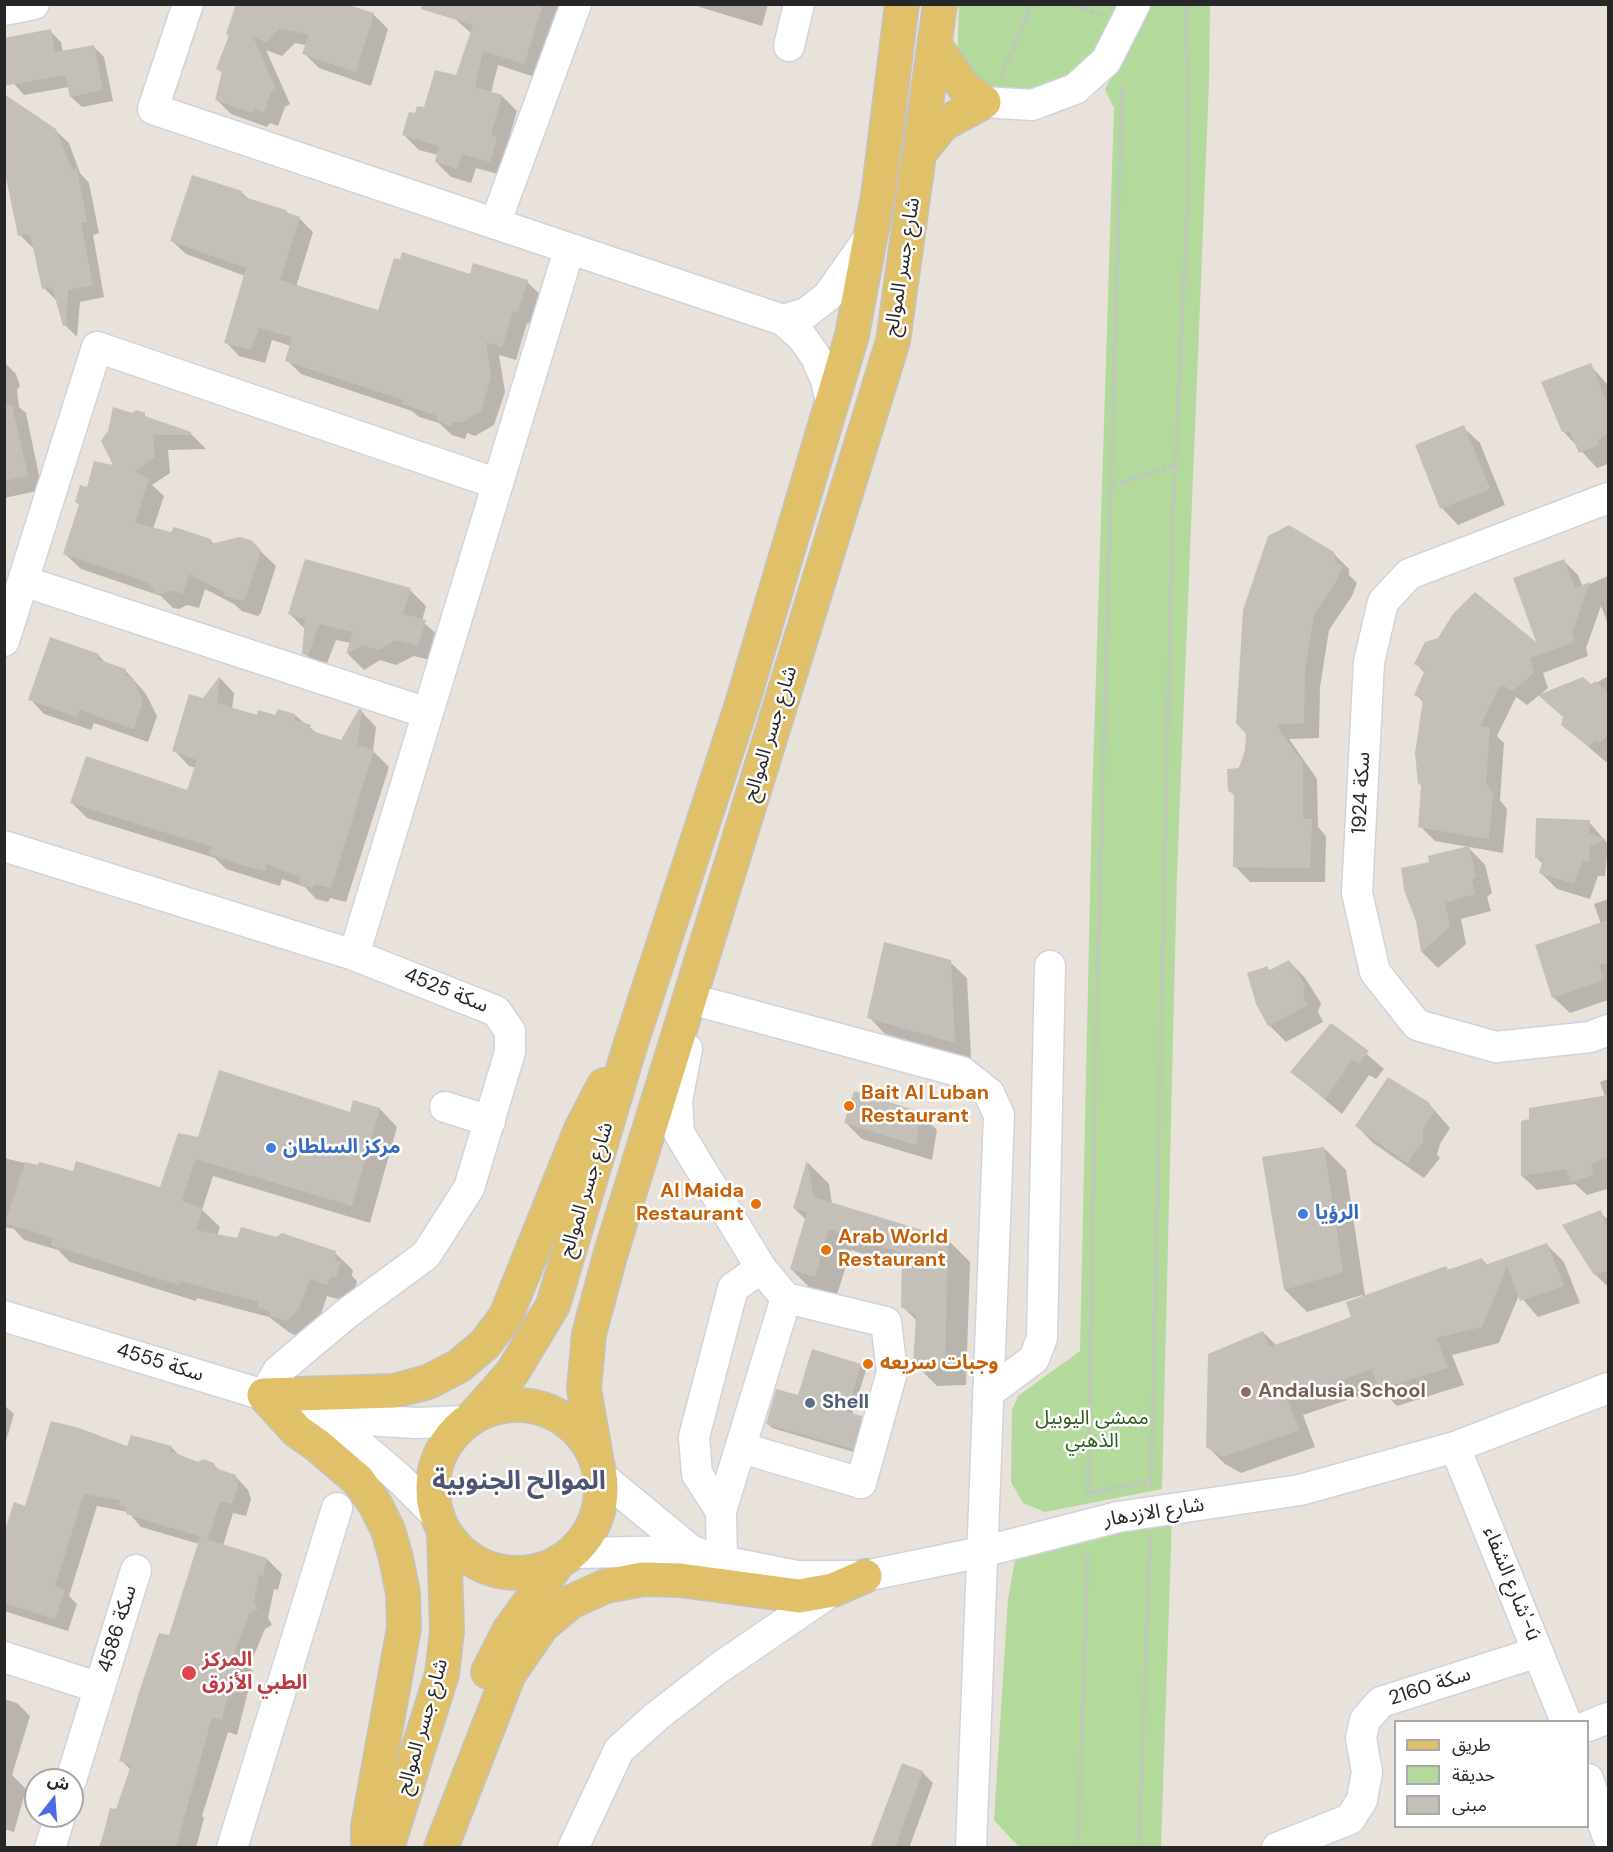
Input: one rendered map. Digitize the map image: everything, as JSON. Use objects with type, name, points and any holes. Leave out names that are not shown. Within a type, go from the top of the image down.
[{"type":"main road","name":"شارع جسر الموالح","points":[[470,1419],[513,1373],[553,1305],[630,1046],[742,704],[852,335],[871,235],[902,4]]},
{"type":"main road","name":"شارع جسر الموالح","points":[[599,1466],[584,1389],[589,1334],[610,1256],[893,341],[936,46],[940,4]]},
{"type":"main road","points":[[936,46],[964,87],[987,102]]},
{"type":"main road","points":[[921,152],[943,124],[987,102]]},
{"type":"main road","points":[[264,1395],[394,1391],[428,1382],[459,1366],[485,1344],[506,1316],[580,1129],[603,1086],[630,1046]]},
{"type":"main road","points":[[264,1395],[297,1431],[324,1450],[358,1480],[375,1504],[388,1530],[396,1558],[403,1593],[404,1628],[368,1826],[368,1848]]},
{"type":"main road","points":[[431,1848],[477,1698],[490,1667],[509,1631],[565,1558],[592,1531],[601,1504],[599,1466],[583,1436],[566,1420],[544,1409],[520,1404],[496,1407],[470,1419],[448,1439],[436,1463],[432,1489],[440,1524],[461,1552],[482,1567],[507,1573],[533,1573],[565,1558]]},
{"type":"main road","name":"شارع جسر الموالح","points":[[387,1848],[442,1674],[448,1600],[440,1524]]},
{"type":"main road","points":[[441,1848],[509,1674],[542,1626],[571,1602],[606,1586],[643,1579],[680,1580],[799,1596],[833,1590],[865,1576]]},
{"type":"street","points":[[4,10],[34,4]]},
{"type":"street","points":[[188,4],[153,109],[783,320],[802,337],[816,357],[826,380],[832,405]]},
{"type":"street","points":[[495,224],[576,4]]},
{"type":"street","points":[[789,46],[799,4]]},
{"type":"street","points":[[987,102],[1032,105],[1075,89],[1106,61],[1135,4]]},
{"type":"street","points":[[783,320],[807,313],[828,296],[871,235]]},
{"type":"street","points":[[354,955],[569,250]]},
{"type":"street","points":[[4,641],[97,347],[498,484]]},
{"type":"street","name":"سكة 1924","points":[[1608,498],[1409,574],[1383,602],[1369,662],[1356,893],[1375,972],[1417,1025],[1496,1047],[1590,1037],[1608,1030]]},
{"type":"street","points":[[23,581],[428,713]]},
{"type":"street","name":"سكة 4525","points":[[4,846],[354,955],[496,1011],[510,1031],[510,1052],[469,1188],[426,1255],[346,1314],[278,1371],[264,1395]]},
{"type":"street","points":[[717,908],[716,946],[702,1002],[683,1062],[677,1101],[679,1133],[761,1268],[786,1298],[886,1322],[892,1372],[861,1483],[742,1448]]},
{"type":"street","points":[[988,1393],[1034,1359],[1042,1338],[1050,966]]},
{"type":"street","points":[[702,1002],[962,1072],[989,1093],[999,1114],[982,1552],[978,1844]]},
{"type":"street","points":[[445,1107],[490,1121]]},
{"type":"street","points":[[721,1511],[697,1474],[693,1437],[733,1288],[761,1268]]},
{"type":"street","points":[[722,1561],[721,1511],[786,1298]]},
{"type":"street","name":"سكة 4555","points":[[4,1316],[264,1395],[315,1413],[396,1422],[470,1419]]},
{"type":"street","name":"شارع الازدهار","points":[[565,1558],[692,1551],[722,1561],[797,1576],[865,1576],[982,1552],[1118,1516],[1300,1490],[1455,1447],[1608,1388]]},
{"type":"street","name":"سكة 4555","points":[[315,1413],[367,1451],[440,1524]]},
{"type":"street","name":"شارع الشفاء'-ú","points":[[1455,1447],[1565,1720]]},
{"type":"street","name":"شارع الازدهار","points":[[599,1466],[692,1551]]},
{"type":"street","points":[[232,1848],[337,1508]]},
{"type":"street","name":"سكة 4586","points":[[75,1768],[136,1570]]},
{"type":"street","points":[[573,1848],[619,1750],[657,1716],[719,1668],[833,1590]]},
{"type":"street","name":"سكة 2160","points":[[1277,1848],[1350,1819],[1362,1800],[1367,1772],[1361,1738],[1365,1720],[1381,1702],[1538,1652]]},
{"type":"street","name":"سكة 4586","points":[[4,1657],[100,1688]]},
{"type":"street","points":[[1589,1725],[1608,1718]]},
{"type":"street","points":[[1589,1785],[1608,1837]]},
{"type":"street","points":[[50,1848],[56,1828]]},
{"type":"path","points":[[987,102],[1032,4]]},
{"type":"path","points":[[1077,4],[1107,19]]},
{"type":"path","points":[[1139,1848],[1152,1481],[1175,465],[1189,174],[1186,4]]},
{"type":"path","points":[[1122,87],[1096,1032],[1088,1492],[1152,1481]]},
{"type":"path","points":[[1112,486],[1175,465]]},
{"type":"path","points":[[1078,1848],[1088,1554]]},
{"type":"green space","points":[[959,5],[1120,5],[1095,56],[1075,80],[1033,97],[981,86],[957,66]]},
{"type":"green space","name":"ممشى اليوبيل الذهبي","points":[[1147,5],[1210,5],[1209,81],[1177,873],[1162,1489],[1045,1512],[1023,1503],[1011,1482],[1012,1410],[1018,1396],[1080,1351],[1092,802],[1114,108],[1105,90]]},
{"type":"green space","points":[[1172,1517],[1161,1847],[1019,1847],[994,1820],[1008,1599],[1016,1555]]},
{"type":"building","points":[[236,4],[345,4],[374,13],[356,72],[302,54],[309,34],[279,29],[267,42],[253,37],[276,89],[271,92],[264,112],[255,109],[252,113],[215,100],[222,72],[216,69],[229,35],[226,34]]},
{"type":"building","points":[[422,4],[543,4],[524,64],[483,51],[475,87],[502,95],[491,135],[497,138],[490,162],[462,154],[457,169],[435,162],[439,146],[402,135],[409,112],[415,113],[417,106],[424,107],[435,70],[456,75],[473,25],[421,9]]},
{"type":"building","points":[[51,29],[55,52],[94,45],[103,90],[70,97],[65,75],[4,86],[4,38]]},
{"type":"building","points":[[4,94],[56,129],[72,170],[77,169],[87,222],[81,223],[93,285],[68,290],[66,326],[63,326],[52,287],[42,289],[30,234],[18,236],[4,168]]},
{"type":"building","points":[[192,175],[242,191],[241,196],[286,210],[300,217],[280,280],[378,310],[394,258],[400,259],[402,252],[470,274],[473,263],[528,280],[518,312],[513,311],[502,347],[486,342],[491,377],[481,411],[461,423],[453,421],[451,426],[437,421],[437,416],[403,404],[404,400],[285,361],[292,337],[259,328],[251,350],[224,343],[246,268],[170,241]]},
{"type":"building","points":[[1591,363],[1608,407],[1608,434],[1597,440],[1599,445],[1579,453],[1570,432],[1562,432],[1541,382]]},
{"type":"building","points":[[12,405],[28,476],[4,481],[4,406]]},
{"type":"building","points":[[113,407],[132,413],[136,410],[145,413],[145,416],[191,432],[190,435],[153,435],[155,457],[135,471],[149,479],[135,523],[171,532],[174,527],[211,539],[210,544],[240,537],[251,540],[261,550],[246,597],[242,601],[224,596],[224,592],[189,574],[183,594],[171,590],[163,594],[155,593],[148,582],[63,554],[79,504],[75,502],[80,485],[87,487],[94,461],[113,465],[101,441],[108,431]]},
{"type":"building","points":[[1464,425],[1490,489],[1440,509],[1415,445]]},
{"type":"building","points":[[1289,525],[1334,552],[1335,562],[1342,566],[1337,580],[1314,615],[1305,670],[1304,723],[1276,725],[1303,763],[1303,819],[1312,819],[1310,868],[1233,867],[1234,794],[1228,791],[1227,769],[1239,768],[1245,750],[1246,734],[1236,723],[1243,610],[1268,536]]},
{"type":"building","points":[[305,559],[411,588],[403,614],[426,620],[418,646],[396,640],[379,650],[363,645],[346,654],[353,632],[319,624],[308,656],[302,654],[305,619],[288,614]]},
{"type":"building","points":[[1564,559],[1575,588],[1590,582],[1572,633],[1575,642],[1530,658],[1534,673],[1512,691],[1501,684],[1480,726],[1490,727],[1486,784],[1493,793],[1489,839],[1418,827],[1421,785],[1418,784],[1415,753],[1423,699],[1414,695],[1425,670],[1414,664],[1425,642],[1438,638],[1453,614],[1475,592],[1536,642],[1513,578]]},
{"type":"building","points":[[50,637],[99,654],[97,659],[126,669],[125,675],[133,678],[143,701],[134,729],[80,710],[77,717],[28,700]]},
{"type":"building","points":[[220,676],[217,703],[257,715],[258,710],[275,715],[278,709],[295,714],[295,720],[311,725],[309,730],[341,740],[359,709],[362,710],[357,745],[374,750],[331,888],[315,884],[312,888],[299,884],[300,877],[267,864],[265,871],[235,863],[209,854],[212,847],[70,803],[86,756],[187,790],[197,760],[172,751],[189,694],[203,698]]},
{"type":"building","points":[[1583,677],[1591,684],[1596,681],[1608,693],[1608,734],[1600,743],[1595,740],[1589,747],[1561,725],[1563,717],[1538,695]]},
{"type":"building","points":[[1536,818],[1590,820],[1589,834],[1606,839],[1590,846],[1589,861],[1582,861],[1574,884],[1539,873],[1543,859],[1535,858]]},
{"type":"building","points":[[1469,846],[1476,877],[1472,880],[1475,894],[1445,903],[1450,927],[1421,952],[1416,921],[1404,890],[1401,868],[1429,862],[1428,856]]},
{"type":"building","points":[[1608,920],[1608,963],[1599,965],[1604,980],[1552,998],[1535,945]]},
{"type":"building","points":[[884,942],[951,960],[955,1043],[867,1018]]},
{"type":"building","points":[[1289,960],[1305,985],[1303,995],[1308,1005],[1268,1026],[1256,1004],[1247,973],[1268,966],[1268,971]]},
{"type":"building","points":[[1331,1023],[1369,1051],[1359,1063],[1352,1060],[1325,1099],[1290,1072]]},
{"type":"building","points":[[219,1070],[350,1112],[353,1100],[380,1108],[352,1206],[195,1159],[182,1201],[203,1208],[196,1230],[237,1238],[241,1227],[276,1237],[282,1233],[336,1251],[335,1260],[341,1262],[336,1277],[330,1277],[327,1285],[310,1279],[299,1309],[286,1321],[270,1316],[270,1312],[257,1307],[259,1302],[180,1281],[179,1285],[51,1245],[53,1238],[5,1223],[25,1162],[38,1165],[39,1162],[73,1171],[76,1161],[160,1187],[178,1133],[198,1137]]},
{"type":"building","points":[[1388,1077],[1430,1103],[1429,1106],[1435,1110],[1424,1127],[1422,1138],[1424,1141],[1407,1163],[1355,1126]]},
{"type":"building","points":[[854,1091],[921,1112],[916,1145],[844,1123]]},
{"type":"building","points":[[1608,1095],[1608,1157],[1591,1164],[1593,1175],[1571,1182],[1566,1169],[1521,1176],[1521,1121],[1529,1119],[1529,1108]]},
{"type":"building","name":"الرؤيا","points":[[1324,1147],[1343,1272],[1284,1290],[1262,1157]]},
{"type":"building","points":[[807,1160],[814,1197],[948,1238],[945,1364],[913,1365],[916,1315],[901,1307],[902,1253],[829,1229],[815,1277],[790,1269],[807,1212],[793,1208]]},
{"type":"building","points":[[1601,1210],[1608,1232],[1608,1270],[1594,1275],[1562,1225]]},
{"type":"building","points":[[1547,1243],[1564,1286],[1520,1301],[1507,1266],[1482,1327],[1436,1338],[1448,1368],[1379,1389],[1371,1369],[1325,1387],[1287,1398],[1299,1430],[1223,1457],[1206,1447],[1208,1354],[1263,1331],[1269,1347],[1351,1317],[1346,1302],[1446,1266],[1448,1270],[1482,1258],[1485,1265]]},
{"type":"building","name":"Shell","points":[[812,1349],[861,1364],[847,1412],[862,1416],[853,1449],[766,1424],[776,1389],[798,1395]]},
{"type":"building","points":[[51,1421],[79,1428],[127,1446],[131,1435],[172,1446],[170,1451],[198,1462],[203,1459],[214,1463],[215,1468],[236,1475],[238,1485],[232,1504],[220,1501],[208,1539],[126,1514],[127,1508],[119,1505],[120,1500],[84,1494],[55,1586],[65,1590],[55,1619],[4,1603],[4,1533],[14,1502],[25,1506]]},
{"type":"building","points":[[200,1537],[267,1558],[263,1576],[259,1574],[254,1601],[258,1609],[249,1614],[234,1653],[238,1654],[222,1720],[212,1717],[176,1848],[100,1848],[110,1808],[116,1809],[131,1765],[119,1761],[139,1692],[159,1633],[169,1635]]},
{"type":"building","points":[[902,1763],[923,1771],[895,1848],[870,1848]]},
{"type":"place","name":"Bait Al Luban Restaurant","points":[[849,1106]]},
{"type":"place","name":"مركز السلطان","points":[[271,1148]]},
{"type":"place","name":"Al Maida Restaurant","points":[[756,1204]]},
{"type":"place","name":"الرؤيا","points":[[1303,1214]]},
{"type":"place","name":"Arab World Restaurant","points":[[826,1250]]},
{"type":"place","name":"وجبات سريعه","points":[[868,1364]]},
{"type":"place","name":"Andalusia School","points":[[1246,1392]]},
{"type":"place","name":"Shell","points":[[810,1403]]},
{"type":"place","name":"المركز الطبي الأزرق","points":[[189,1673]]},
{"type":"district","name":"الموالح الجنوبية","points":[[519,1482]]}]
